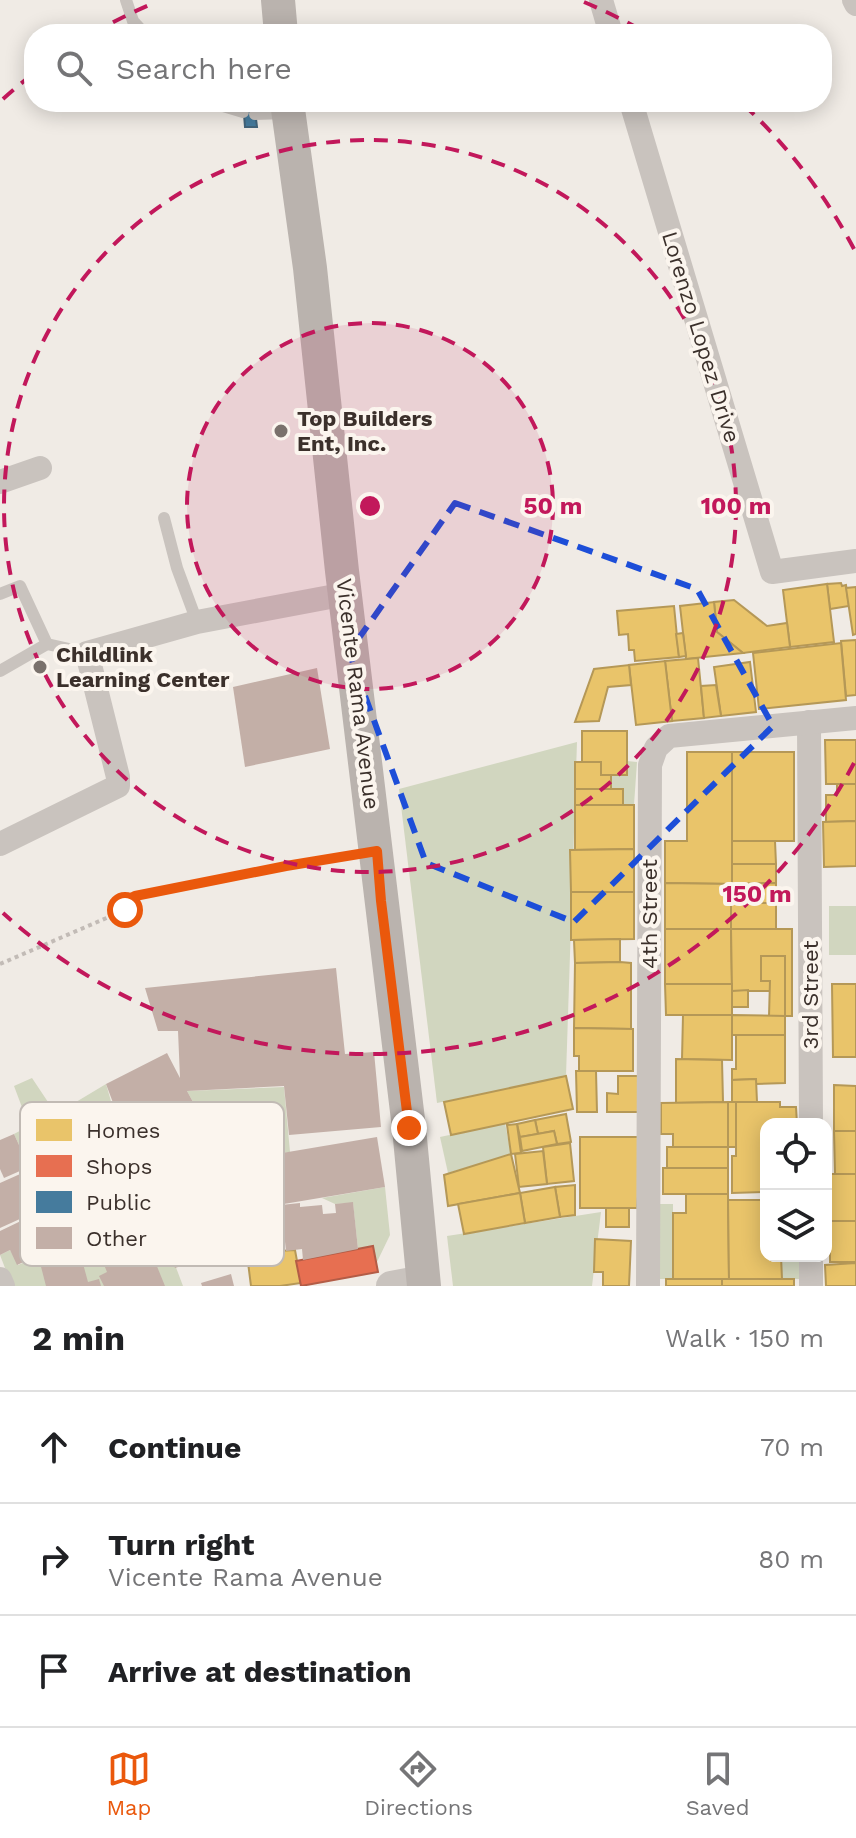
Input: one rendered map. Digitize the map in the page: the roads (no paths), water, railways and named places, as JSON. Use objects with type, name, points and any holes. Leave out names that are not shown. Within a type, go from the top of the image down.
[{"type":"main road","points":[[278,0],[280,24]]},
{"type":"main road","name":"Vicente Rama Avenue","points":[[269,112],[310,268],[409,1128],[413,1284]]},
{"type":"street","points":[[601,0],[608,24]]},
{"type":"street","name":"Lorenzo Lopez Drive","points":[[634,112],[772,572],[856,561]]},
{"type":"street","points":[[0,482],[40,468]]},
{"type":"street","points":[[0,844],[118,786],[87,653],[197,622],[346,594]]},
{"type":"street","name":"4th Street","points":[[648,1286],[650,765],[656,748],[669,736],[856,718]]},
{"type":"street","name":"3rd Street","points":[[809,722],[811,1118]]},
{"type":"street","points":[[811,1262],[811,1286]]},
{"type":"street","points":[[0,1279],[3,1286]]},
{"type":"lane","points":[[126,0],[136,24]]},
{"type":"lane","points":[[164,518],[177,568],[197,622]]},
{"type":"lane","points":[[0,594],[20,586],[47,644]]},
{"type":"lane","points":[[0,671],[47,644],[87,653]]},
{"type":"place","name":"Top Builders Ent, Inc.","points":[[281,431]]},
{"type":"place","name":"Childlink Learning Center","points":[[40,667]]}]
